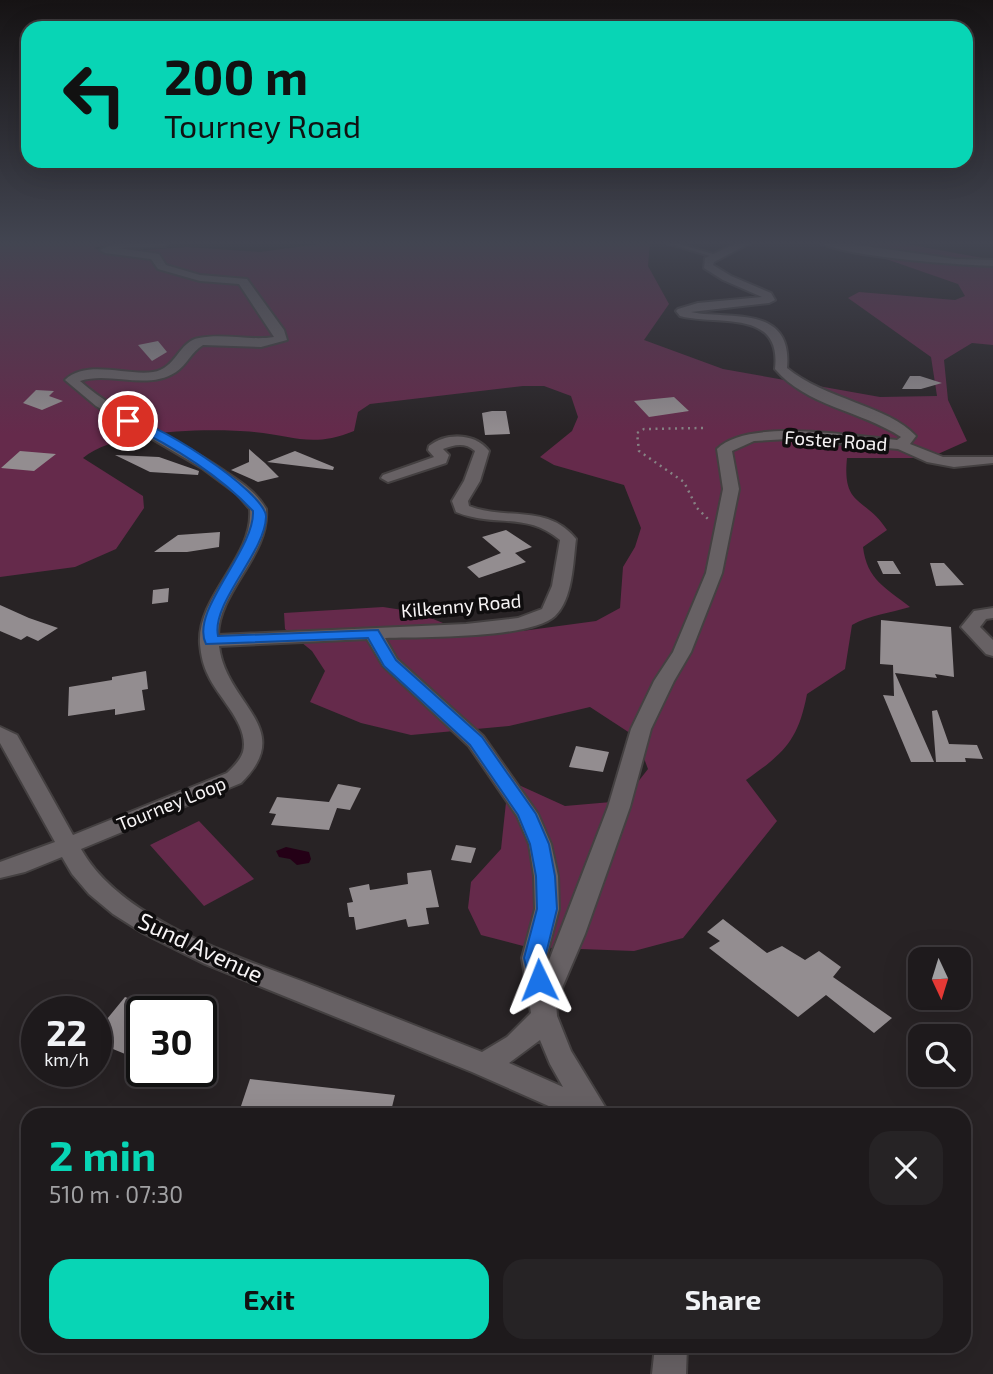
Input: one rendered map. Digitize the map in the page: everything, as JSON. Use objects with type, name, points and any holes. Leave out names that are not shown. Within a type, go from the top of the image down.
[{"type":"street","points":[[259,306],[278,330],[282,340],[261,343],[200,341],[193,345],[178,368],[166,373],[121,377],[88,374],[76,375],[71,380],[85,394],[128,421],[155,433],[236,485],[259,510],[260,519],[247,551],[225,589],[209,628],[211,640],[373,633],[390,662],[476,741],[527,814],[540,844],[547,909],[534,958],[543,1009],[559,1056],[591,1108]]},
{"type":"street","name":"Foster Road","points":[[543,1009],[620,807],[641,729],[664,681],[682,652],[714,573],[731,489],[724,449],[752,437],[788,435],[901,444],[909,436],[894,425],[845,407],[791,379],[781,369],[780,346],[763,324],[746,317],[695,318],[682,311],[698,306]]},
{"type":"street","name":"Kilkenny Road","points":[[373,633],[493,627],[526,623],[546,615],[557,598],[568,539],[545,519],[474,516],[462,509],[460,501],[472,481],[482,452],[478,445],[466,440],[450,441],[436,446],[435,450],[442,455],[441,460],[388,478]]},
{"type":"street","points":[[901,444],[925,458],[991,463],[993,442]]},
{"type":"street","points":[[993,613],[980,615],[970,626],[993,650]]},
{"type":"street","name":"Tourney Loop","points":[[0,870],[234,778],[254,754],[255,741],[252,731],[214,669],[210,656],[211,640]]},
{"type":"street","name":"Sund Avenue","points":[[0,733],[10,740],[66,846],[97,888],[121,908],[152,927],[263,977],[482,1064],[581,1108]]},
{"type":"street","points":[[482,1064],[512,1049],[529,1035],[543,1009]]},
{"type":"street","points":[[669,1374],[670,1353]]},
{"type":"path","points":[[704,428],[644,429],[637,433],[639,451],[684,482],[697,508],[722,532]]},
{"type":"shaded area","points":[[0,306],[668,306],[644,340],[723,369],[880,397],[937,396],[931,357],[859,306],[993,306],[993,345],[972,343],[944,360],[948,400],[967,441],[929,458],[847,458],[846,474],[852,494],[887,530],[863,547],[869,568],[879,582],[910,607],[873,616],[852,625],[845,669],[807,694],[794,735],[780,753],[746,780],[777,821],[683,938],[634,951],[527,947],[481,935],[468,908],[471,882],[501,849],[507,793],[521,786],[565,806],[623,801],[648,769],[636,737],[590,707],[509,726],[411,735],[361,723],[310,702],[325,671],[312,651],[285,629],[284,613],[383,607],[416,612],[465,632],[522,631],[596,621],[620,608],[623,567],[635,547],[641,528],[624,485],[554,465],[540,457],[572,431],[578,417],[571,396],[544,386],[523,386],[370,404],[358,412],[354,431],[326,439],[213,430],[165,433],[118,441],[83,458],[143,496],[144,508],[116,549],[75,567],[0,577]]},
{"type":"shaded area","points":[[199,821],[254,879],[204,906],[150,845]]},
{"type":"shaded area","points":[[286,847],[309,852],[309,863],[297,865],[290,859],[279,857],[276,851]]},
{"type":"building","points":[[158,341],[167,352],[152,361],[138,345]]},
{"type":"building","points":[[910,376],[920,376],[942,383],[921,389],[902,389]]},
{"type":"building","points":[[36,390],[54,391],[49,396],[63,401],[42,410],[23,403]]},
{"type":"building","points":[[674,397],[689,411],[649,417],[634,401]]},
{"type":"building","points":[[506,411],[510,434],[485,435],[482,413]]},
{"type":"building","points":[[249,449],[279,477],[258,482],[231,470],[249,462]]},
{"type":"building","points":[[20,451],[56,454],[34,471],[1,468]]},
{"type":"building","points":[[295,451],[334,467],[333,470],[267,462]]},
{"type":"building","points":[[115,455],[159,457],[199,471],[198,475],[150,472]]},
{"type":"building","points":[[506,530],[532,547],[515,553],[526,562],[479,578],[467,567],[501,553],[482,537]]},
{"type":"building","points":[[220,532],[219,547],[187,552],[154,552],[178,535]]},
{"type":"building","points":[[877,561],[893,561],[901,574],[883,574]]},
{"type":"building","points":[[930,563],[944,563],[964,585],[936,586]]},
{"type":"building","points":[[169,588],[168,602],[152,604],[153,590]]},
{"type":"building","points":[[0,605],[58,628],[38,641],[27,636],[21,640],[0,631]]},
{"type":"building","points":[[881,620],[951,627],[954,677],[935,674],[937,678],[895,673],[934,762],[911,762],[883,695],[894,696],[893,665],[880,664]]},
{"type":"building","points":[[146,671],[148,689],[142,690],[145,710],[115,715],[115,709],[68,716],[69,687]]},
{"type":"building","points":[[937,710],[949,744],[977,745],[983,759],[965,758],[966,762],[936,762],[932,711]]},
{"type":"building","points":[[576,746],[609,752],[603,772],[569,767]]},
{"type":"building","points":[[338,784],[361,788],[350,810],[337,808],[329,830],[271,825],[276,814],[269,813],[277,797],[329,802]]},
{"type":"building","points":[[456,845],[476,848],[471,863],[451,860]]},
{"type":"building","points":[[431,870],[439,907],[426,908],[429,924],[408,927],[406,919],[356,930],[354,917],[349,917],[347,903],[353,902],[349,888],[369,884],[370,890],[408,884],[407,873]]},
{"type":"building","points":[[723,919],[767,953],[782,946],[805,960],[819,951],[841,967],[833,977],[892,1018],[874,1033],[826,995],[798,1017],[709,948],[720,941],[707,932]]},
{"type":"building","points":[[126,997],[126,1054],[112,1049],[112,1013]]},
{"type":"building","points":[[250,1079],[395,1095],[392,1108],[240,1108]]},
{"type":"route","points":[[128,421],[155,433],[204,463],[236,485],[259,510],[260,519],[247,551],[225,589],[209,628],[211,640],[373,633],[390,662],[476,741],[527,814],[540,844],[547,909],[534,958],[539,980]]}]
